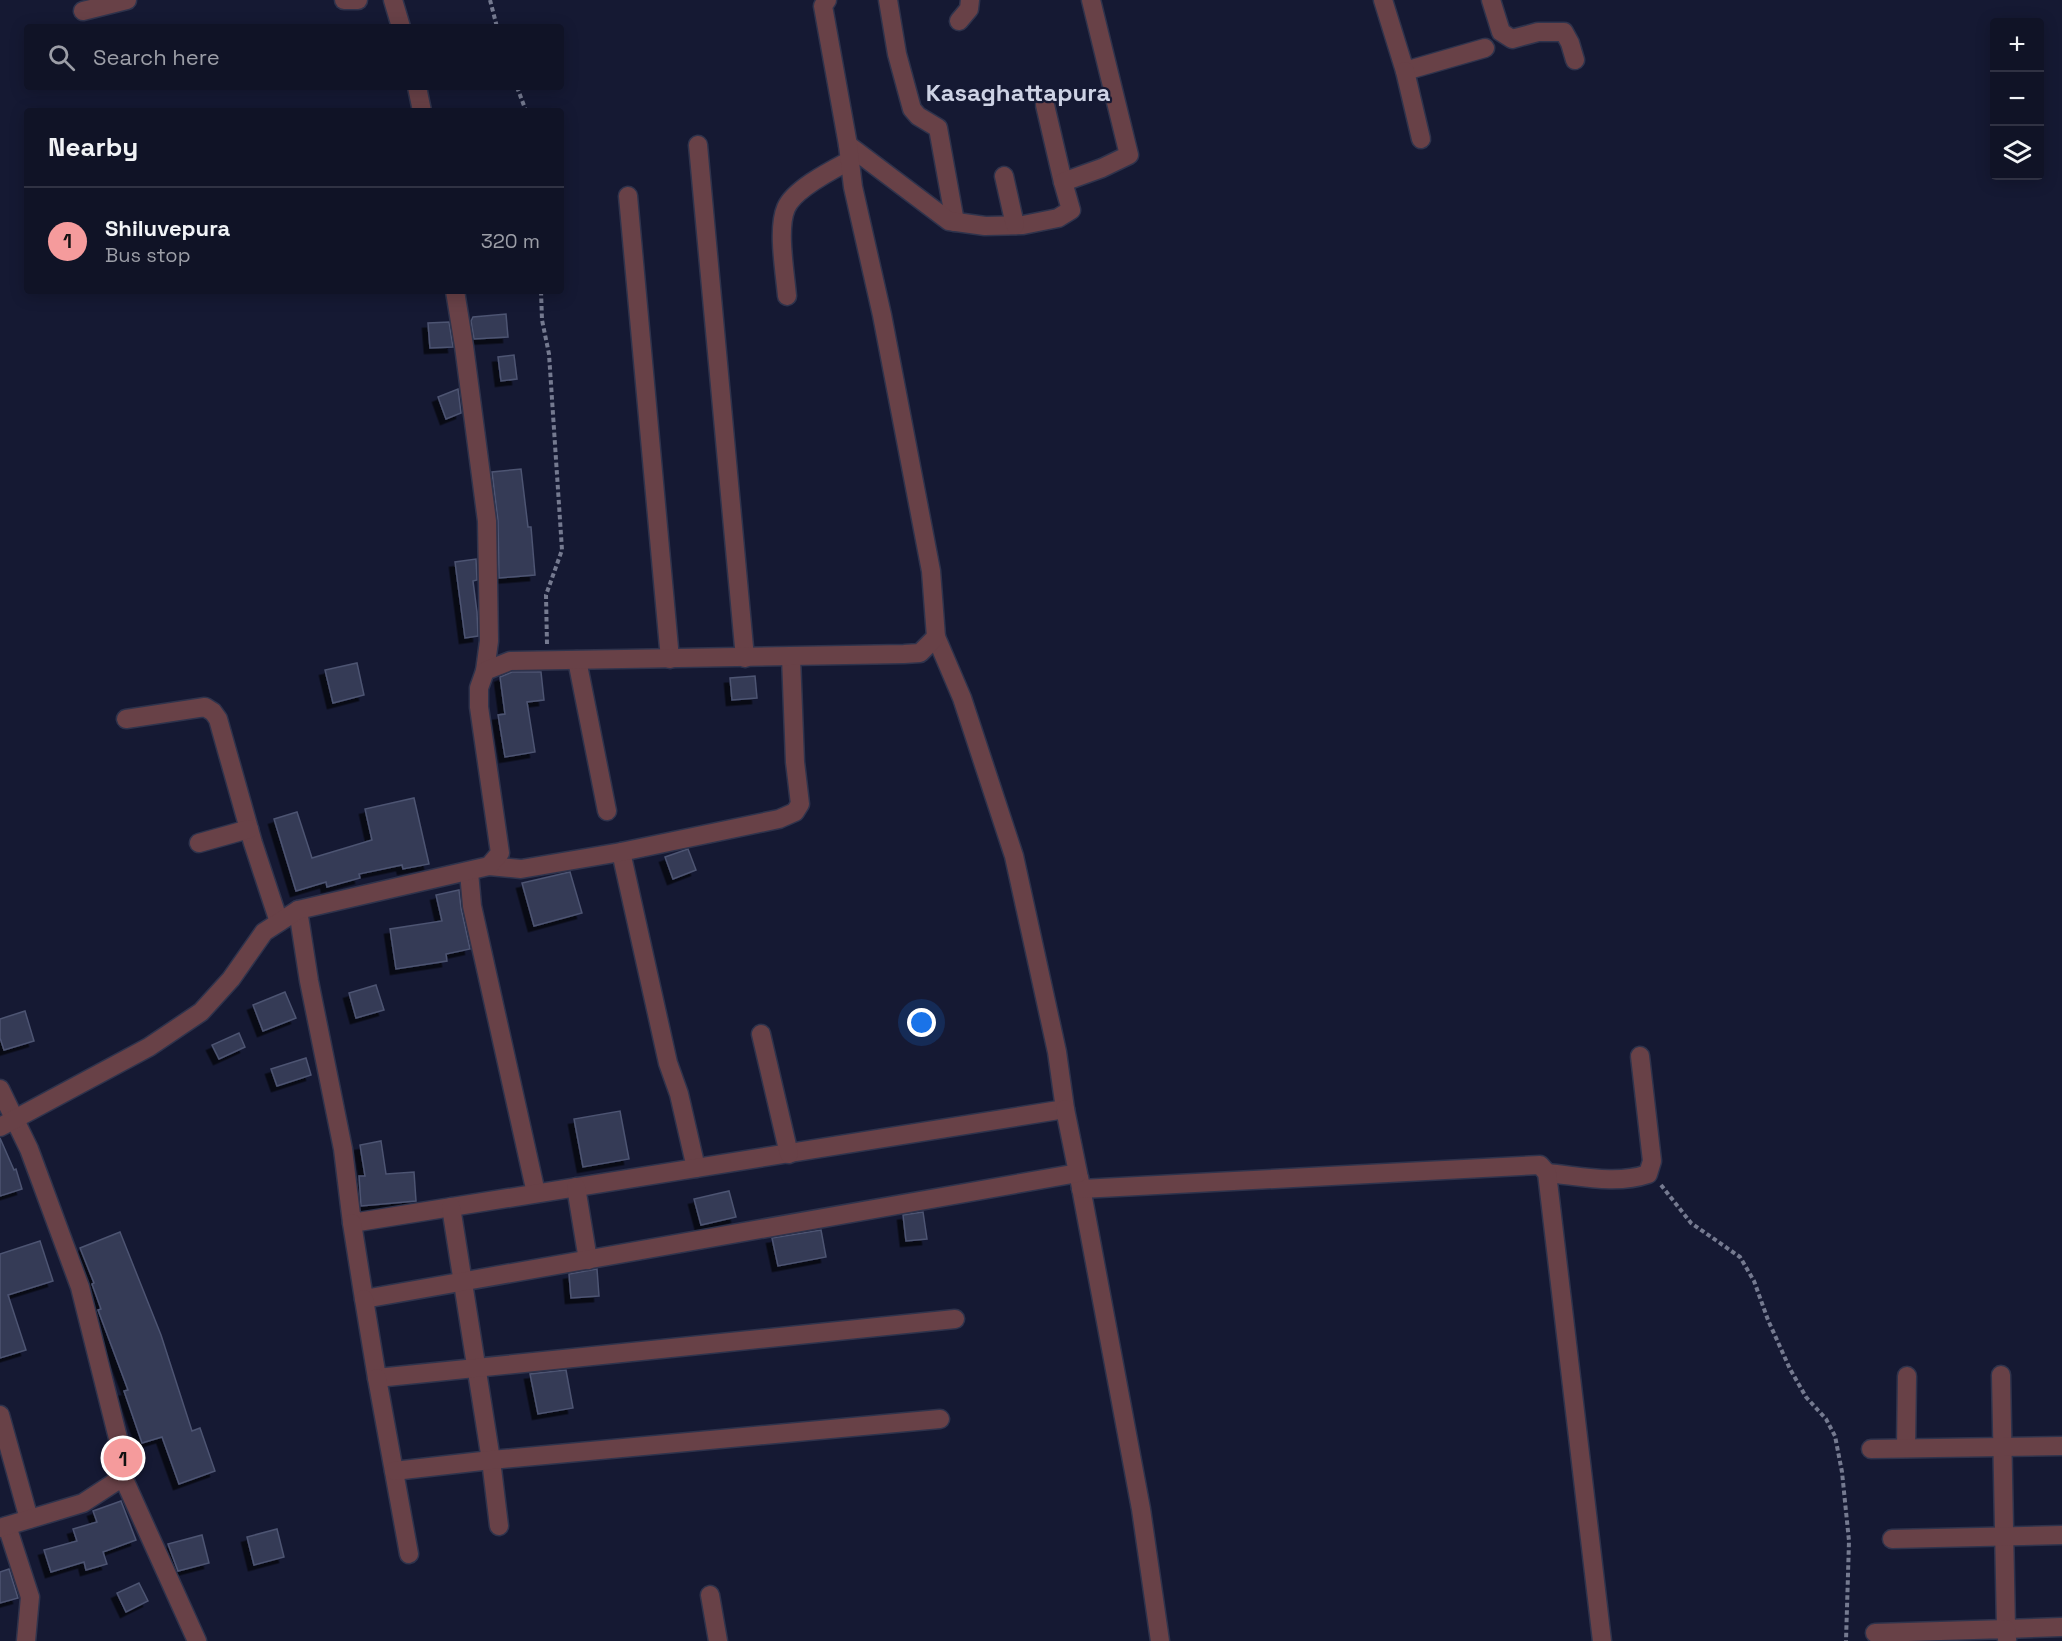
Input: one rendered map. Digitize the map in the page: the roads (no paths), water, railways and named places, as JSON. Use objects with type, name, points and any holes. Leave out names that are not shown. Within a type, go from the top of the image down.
[{"type":"street","points":[[344,0],[358,0]]},
{"type":"street","points":[[393,0],[400,24]]},
{"type":"street","points":[[827,0],[823,6],[853,187],[882,315],[931,571],[936,637],[962,698],[1014,856],[1057,1052],[1065,1109],[1141,1509],[1160,1641]]},
{"type":"street","points":[[888,0],[897,54],[912,109],[918,116],[938,129],[955,222]]},
{"type":"street","points":[[959,21],[969,9],[970,0]]},
{"type":"street","points":[[1063,182],[1102,168],[1129,155],[1091,0]]},
{"type":"street","points":[[1383,0],[1405,71],[1421,139]]},
{"type":"street","points":[[1491,0],[1501,32],[1512,39],[1538,32],[1564,32],[1575,60]]},
{"type":"street","points":[[83,11],[119,1]]},
{"type":"street","points":[[1405,71],[1485,48]]},
{"type":"street","points":[[418,90],[421,108]]},
{"type":"street","points":[[849,153],[949,221],[985,226],[1015,225],[1058,218],[1071,210],[1045,105]]},
{"type":"street","points":[[699,144],[745,658]]},
{"type":"street","points":[[787,296],[782,230],[786,208],[793,198],[849,153]]},
{"type":"street","points":[[1004,176],[1015,225]]},
{"type":"street","points":[[628,196],[670,659]]},
{"type":"street","points":[[455,294],[487,521],[489,641],[485,671],[479,688],[500,853],[489,866]]},
{"type":"street","points":[[485,671],[510,661],[920,653],[936,637]]},
{"type":"street","points":[[7,1124],[149,1047],[201,1012],[231,978],[264,932],[298,910],[489,866],[521,869],[621,852],[779,819],[795,812],[800,804],[795,762],[791,657]]},
{"type":"street","points":[[578,660],[607,811]]},
{"type":"street","points":[[126,719],[205,707],[213,712],[218,719],[249,829],[279,922]]},
{"type":"street","points":[[199,843],[249,829]]},
{"type":"street","points":[[621,852],[668,1063],[679,1094],[696,1168]]},
{"type":"street","points":[[469,872],[472,906],[536,1193]]},
{"type":"street","points":[[298,910],[309,981],[343,1149],[352,1223],[377,1378],[410,1554]]},
{"type":"street","points":[[761,1034],[789,1154]]},
{"type":"street","points":[[1547,1173],[1591,1178],[1627,1178],[1648,1174],[1652,1161],[1640,1056]]},
{"type":"street","points":[[0,1089],[7,1124],[29,1149],[80,1287],[123,1458],[123,1477],[197,1641]]},
{"type":"street","points":[[352,1223],[1065,1109]]},
{"type":"street","points":[[364,1299],[588,1260],[1080,1181],[1540,1165],[1547,1173],[1602,1641]]},
{"type":"street","points":[[576,1187],[588,1260]]},
{"type":"street","points":[[451,1207],[491,1460],[499,1526]]},
{"type":"street","points":[[377,1378],[955,1319]]},
{"type":"street","points":[[1906,1448],[1907,1376]]},
{"type":"street","points":[[2001,1376],[2007,1635]]},
{"type":"street","points":[[0,1415],[29,1520]]},
{"type":"street","points":[[394,1471],[940,1419]]},
{"type":"street","points":[[1871,1449],[2062,1446]]},
{"type":"street","points":[[26,1641],[30,1597],[4,1527],[83,1503],[123,1477]]},
{"type":"street","points":[[1892,1539],[2062,1535]]},
{"type":"street","points":[[710,1595],[718,1641]]},
{"type":"street","points":[[1875,1633],[2007,1635],[2062,1626]]},
{"type":"place","name":"Shiluvepura","points":[[123,1458]]},
{"type":"district","name":"Kasaghattapura","points":[[1018,92]]}]
